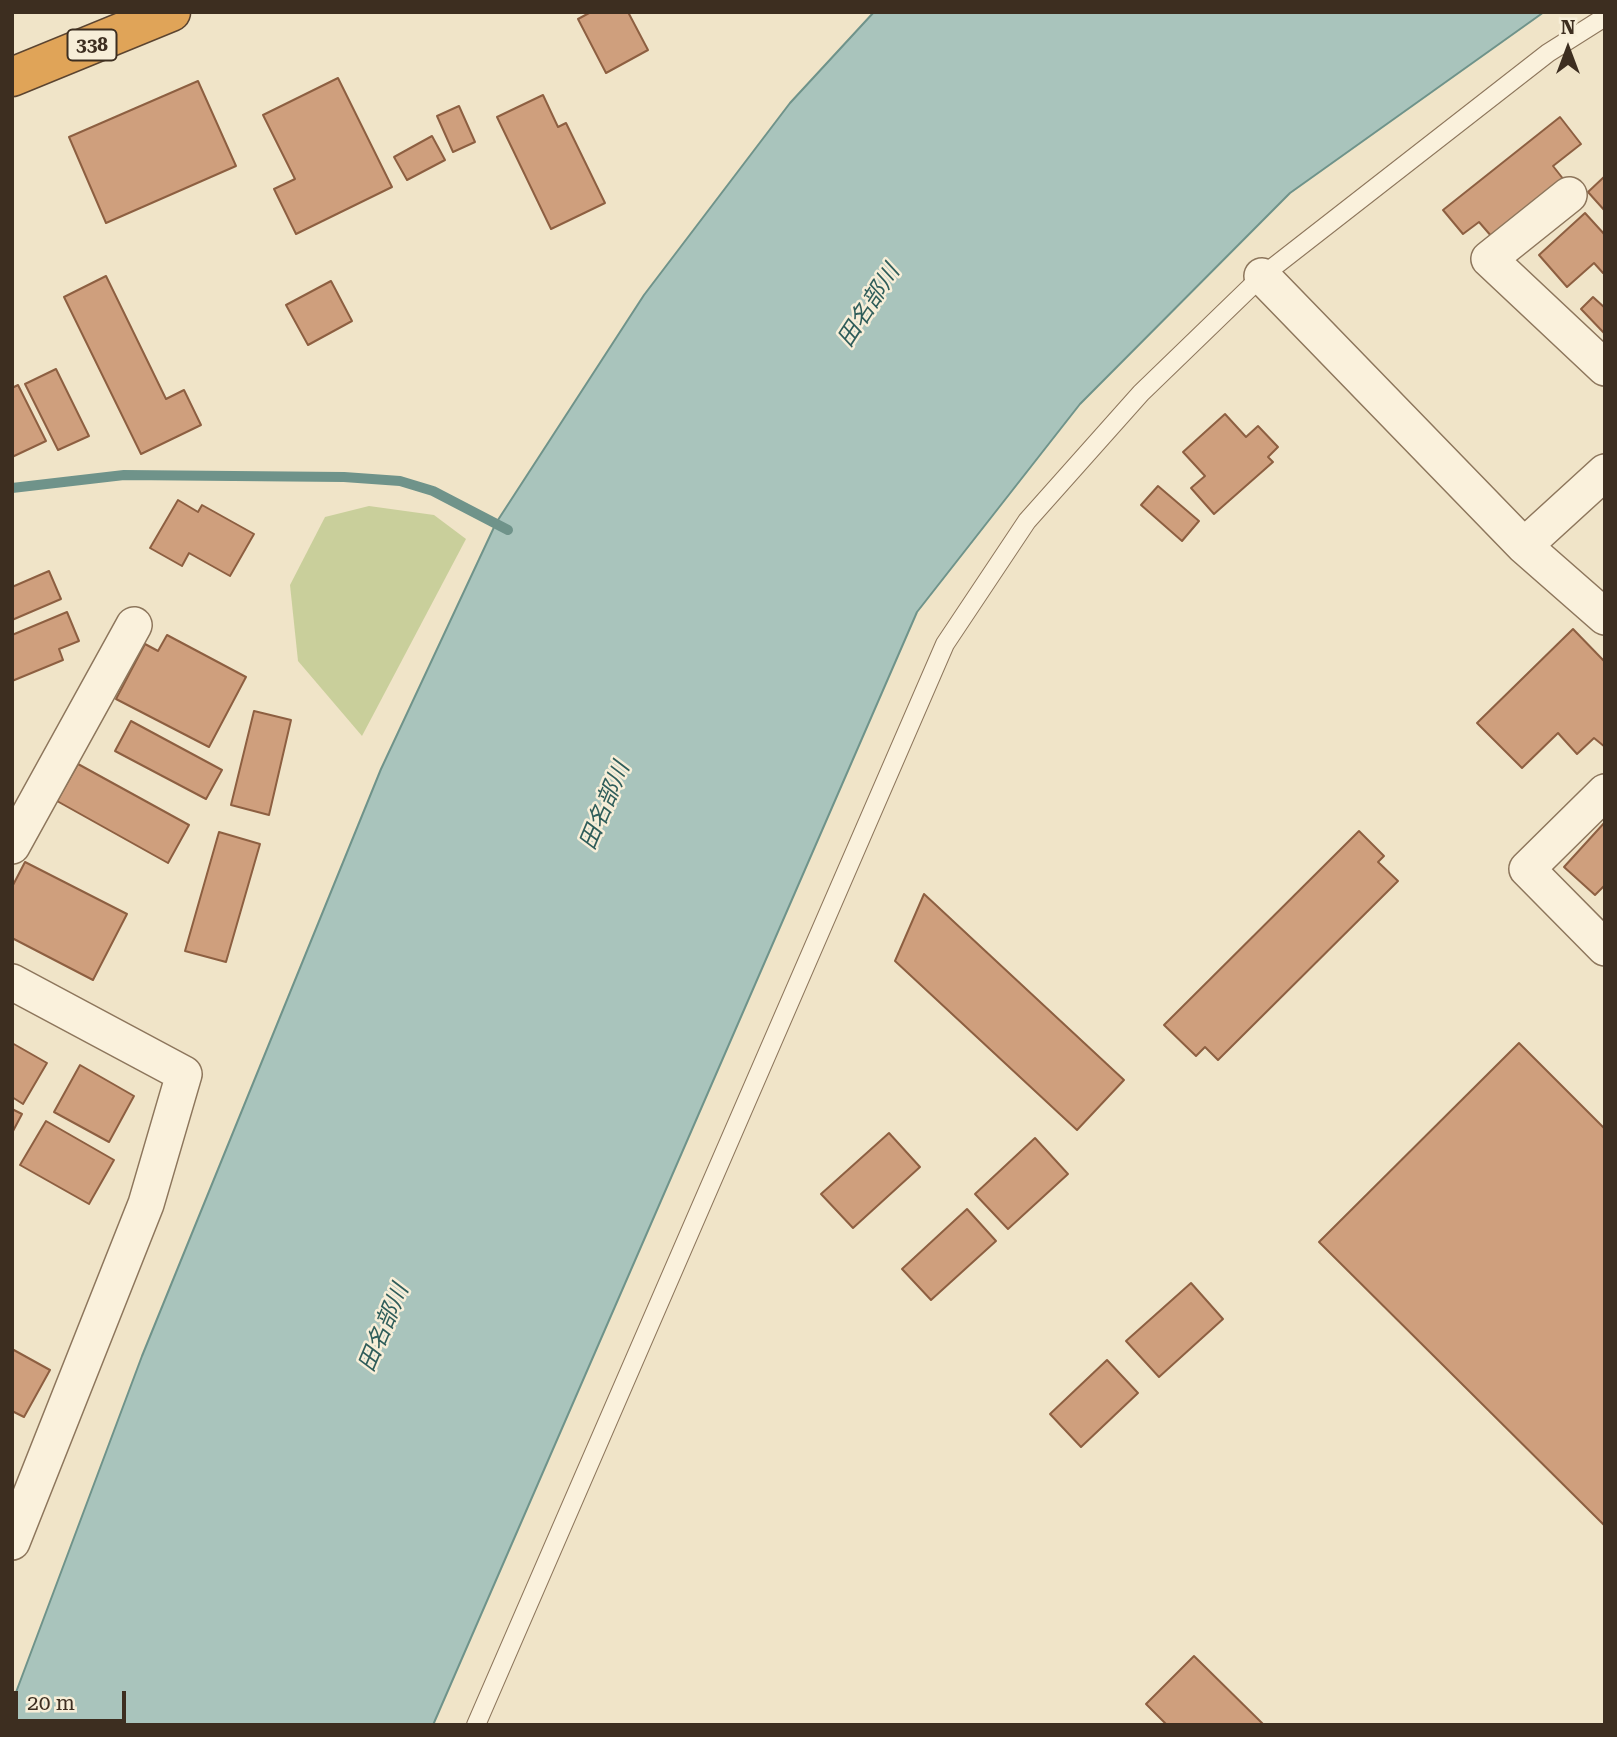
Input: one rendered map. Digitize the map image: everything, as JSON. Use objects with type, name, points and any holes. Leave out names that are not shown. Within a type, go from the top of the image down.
[{"type":"highway","name":"338","points":[[12,77],[171,12]]},
{"type":"street","points":[[1569,195],[1489,259],[1605,368]]},
{"type":"street","points":[[1262,276],[1524,545],[1605,617]]},
{"type":"street","points":[[1524,545],[1605,472]]},
{"type":"street","points":[[12,846],[134,625]]},
{"type":"street","points":[[1605,792],[1527,869],[1605,948]]},
{"type":"street","points":[[12,982],[184,1074],[146,1204],[12,1542]]},
{"type":"lane","points":[[476,1725],[945,644],[1027,522],[1141,393],[1262,276],[1548,53],[1605,17]]},
{"type":"green space","points":[[369,506],[434,515],[466,539],[362,736],[298,661],[290,585],[325,517]]},
{"type":"water","name":"田名部川","points":[[874,12],[1544,12],[1290,193],[1080,404],[917,612],[433,1725],[12,1725],[12,1703],[142,1356],[381,769],[496,523],[644,295],[790,103]]},
{"type":"building","points":[[591,12],[628,12],[648,50],[606,73],[578,19]]},
{"type":"building","points":[[338,78],[392,187],[296,234],[274,189],[295,179],[263,115]]},
{"type":"building","points":[[198,81],[236,166],[106,223],[69,137]]},
{"type":"building","points":[[543,95],[558,127],[566,123],[605,203],[551,229],[497,117]]},
{"type":"building","points":[[459,106],[475,142],[453,152],[437,116]]},
{"type":"building","points":[[1560,117],[1581,144],[1553,166],[1564,180],[1492,237],[1479,222],[1463,234],[1443,210]]},
{"type":"building","points":[[432,136],[445,160],[407,180],[394,157]]},
{"type":"building","points":[[1605,176],[1605,211],[1588,192]]},
{"type":"building","points":[[1585,213],[1605,235],[1605,272],[1594,263],[1567,287],[1539,255]]},
{"type":"building","points":[[106,276],[166,399],[184,390],[201,425],[141,454],[64,297]]},
{"type":"building","points":[[331,281],[352,321],[308,345],[286,305]]},
{"type":"building","points":[[1593,297],[1605,308],[1604,333],[1581,309]]},
{"type":"building","points":[[56,369],[89,436],[58,450],[25,384]]},
{"type":"building","points":[[18,385],[46,441],[12,457],[12,388]]},
{"type":"building","points":[[1225,414],[1246,437],[1258,426],[1278,447],[1268,457],[1273,462],[1214,514],[1191,488],[1205,476],[1183,452]]},
{"type":"building","points":[[1158,486],[1199,521],[1182,541],[1141,505]]},
{"type":"building","points":[[178,500],[198,512],[202,505],[254,534],[230,576],[189,553],[182,566],[150,548]]},
{"type":"building","points":[[49,571],[61,599],[12,620],[12,587]]},
{"type":"building","points":[[67,612],[79,641],[59,649],[63,660],[12,681],[12,635]]},
{"type":"building","points":[[1573,629],[1605,662],[1605,747],[1594,738],[1577,754],[1558,733],[1522,768],[1477,723]]},
{"type":"building","points":[[167,635],[246,677],[209,747],[116,699],[145,644],[158,651]]},
{"type":"building","points":[[254,711],[291,720],[269,815],[231,805]]},
{"type":"building","points":[[131,721],[222,770],[206,799],[115,751]]},
{"type":"building","points":[[78,764],[189,825],[168,863],[57,801]]},
{"type":"building","points":[[1605,822],[1605,885],[1595,895],[1564,867]]},
{"type":"building","points":[[1359,831],[1384,856],[1378,862],[1398,881],[1218,1060],[1205,1047],[1196,1056],[1164,1025]]},
{"type":"building","points":[[219,832],[260,844],[226,962],[185,951]]},
{"type":"building","points":[[25,862],[127,914],[93,980],[12,938],[12,887]]},
{"type":"building","points":[[924,894],[1124,1080],[1077,1130],[895,961]]},
{"type":"building","points":[[12,1043],[47,1063],[23,1104],[12,1097]]},
{"type":"building","points":[[1519,1043],[1605,1129],[1605,1526],[1319,1242]]},
{"type":"building","points":[[80,1065],[134,1096],[109,1142],[54,1112]]},
{"type":"building","points":[[12,1109],[22,1114],[12,1133]]},
{"type":"building","points":[[46,1121],[114,1160],[89,1204],[20,1165]]},
{"type":"building","points":[[889,1133],[920,1167],[853,1228],[821,1194]]},
{"type":"building","points":[[1035,1138],[1068,1174],[1008,1229],[975,1194]]},
{"type":"building","points":[[967,1209],[996,1241],[931,1300],[902,1269]]},
{"type":"building","points":[[1191,1283],[1223,1319],[1159,1377],[1126,1341]]},
{"type":"building","points":[[12,1349],[50,1370],[24,1417],[12,1411]]},
{"type":"building","points":[[1107,1360],[1138,1393],[1081,1447],[1050,1414]]},
{"type":"building","points":[[1194,1656],[1264,1725],[1167,1725],[1146,1704]]},
{"type":"waterway","points":[[12,488],[124,475],[344,477],[400,481],[433,491],[508,530]]}]
